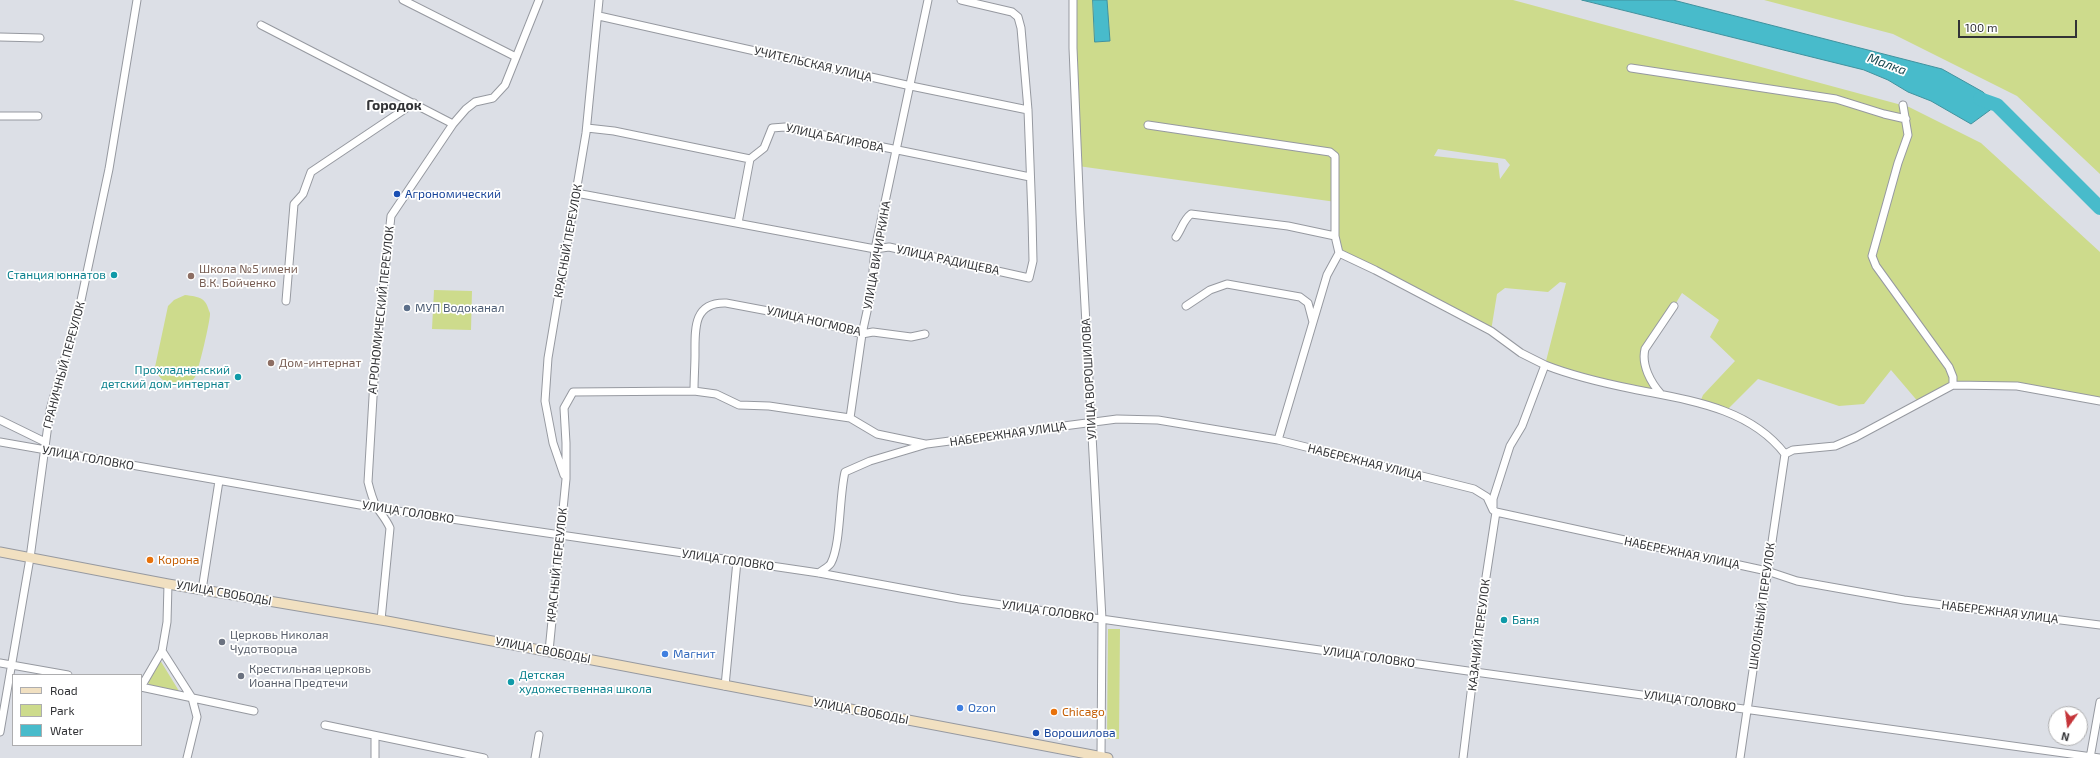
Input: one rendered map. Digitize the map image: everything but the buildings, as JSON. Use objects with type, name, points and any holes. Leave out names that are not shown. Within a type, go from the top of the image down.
[{"type":"main road","name":"УЛИЦА СВОБОДЫ","points":[[0,552],[168,584],[381,620],[548,651],[1103,757]]},
{"type":"street","name":"ГРАНИЧНЫЙ ПЕРЕУЛОК","points":[[0,732],[30,558],[43,450],[50,410],[80,305],[109,169],[137,0]]},
{"type":"street","points":[[403,0],[516,57]]},
{"type":"street","name":"АГРОНОМИЧЕСКИЙ ПЕРЕУЛОК","points":[[381,620],[390,528],[386,517],[377,508],[371,495],[368,482],[375,363],[391,216],[454,124],[466,109],[475,102],[492,98],[505,85],[539,0]]},
{"type":"street","name":"КРАСНЫЙ ПЕРЕУЛОК","points":[[566,479],[552,442],[545,401],[548,358],[587,128],[600,0]]},
{"type":"street","name":"УЛИЦА ВИЧИРКИНА","points":[[850,418],[862,334],[871,292],[875,249],[911,86],[928,0]]},
{"type":"street","name":"УЛИЦА РАДИЩЕВА","points":[[576,193],[875,249],[889,247],[1029,278],[1033,261],[1028,110],[1021,28],[1018,17],[1012,12],[961,0]]},
{"type":"street","name":"УЛИЦА ВОРОШИЛОВА","points":[[1073,0],[1073,48],[1102,619],[1103,757]]},
{"type":"street","name":"УЧИТЕЛЬСКАЯ УЛИЦА","points":[[599,16],[911,86],[1028,110]]},
{"type":"street","points":[[261,25],[454,124]]},
{"type":"street","points":[[0,37],[40,38]]},
{"type":"street","points":[[1631,68],[1836,99],[1884,114],[1906,119]]},
{"type":"street","points":[[286,301],[294,204],[304,194],[311,172],[414,103]]},
{"type":"street","points":[[1903,105],[1908,135],[1898,162],[1872,256],[1876,266],[1949,367],[1953,377],[1953,386]]},
{"type":"street","points":[[0,116],[38,116]]},
{"type":"street","points":[[1148,125],[1330,152],[1334,156],[1335,236],[1339,254],[1327,275],[1278,440]]},
{"type":"street","name":"УЛИЦА БАГИРОВА","points":[[750,159],[764,148],[769,132],[772,128],[777,126],[1030,177]]},
{"type":"street","points":[[587,128],[614,131],[750,159],[738,223]]},
{"type":"street","points":[[1176,237],[1181,230],[1185,219],[1191,214],[1288,226],[1335,236]]},
{"type":"street","points":[[1339,254],[1375,270],[1491,331],[1521,353],[1545,365],[1571,375],[1633,390],[1700,402],[1756,426],[1773,439],[1785,454],[1793,450],[1834,446],[1953,386],[2017,386],[2100,401]]},
{"type":"street","points":[[1186,306],[1210,290],[1227,284],[1300,297],[1308,303],[1313,322]]},
{"type":"street","name":"УЛИЦА НОГМОВА","points":[[694,391],[694,327],[696,321],[709,305],[726,303],[800,317],[862,334],[873,332],[911,337],[925,334]]},
{"type":"street","points":[[1661,394],[1652,384],[1643,358],[1645,349],[1674,306]]},
{"type":"street","name":"КАЗАЧИЙ ПЕРЕУЛОК","points":[[1463,758],[1494,511],[1493,499],[1510,446],[1522,426],[1545,365]]},
{"type":"street","name":"НАБЕРЕЖНАЯ УЛИЦА","points":[[573,392],[694,391],[716,394],[739,405],[769,406],[850,418],[877,434],[927,444]]},
{"type":"street","name":"КРАСНЫЙ ПЕРЕУЛОК","points":[[548,651],[566,479],[564,408],[573,392]]},
{"type":"street","name":"НАБЕРЕЖНАЯ УЛИЦА","points":[[819,573],[830,564],[836,548],[841,487],[845,472],[870,461],[927,444],[1117,419],[1158,420],[1278,440],[1474,489],[1487,497],[1494,511],[1767,571],[1797,581],[1904,600],[2100,625]]},
{"type":"street","points":[[0,420],[45,442]]},
{"type":"street","name":"УЛИЦА ГОЛОВКО","points":[[0,442],[377,508],[819,573],[960,599],[2100,758]]},
{"type":"street","name":"ШКОЛЬНЫЙ ПЕРЕУЛОК","points":[[1740,758],[1785,454]]},
{"type":"street","points":[[202,590],[219,481]]},
{"type":"street","points":[[725,686],[737,561]]},
{"type":"street","points":[[142,685],[162,651],[167,622],[168,584]]},
{"type":"street","points":[[162,651],[192,698],[197,717],[187,758]]},
{"type":"street","points":[[0,663],[62,674]]},
{"type":"street","points":[[142,687],[254,711]]},
{"type":"street","points":[[2090,757],[2100,702]]},
{"type":"street","points":[[324,725],[484,758]]},
{"type":"street","points":[[535,758],[539,734]]},
{"type":"street","points":[[375,736],[375,758]]},
{"type":"green space","points":[[1073,0],[1093,0],[1096,42],[1110,41],[1107,0],[1513,0],[1909,107],[1981,143],[2100,252],[2100,401],[2017,386],[1953,385],[1920,404],[1891,370],[1864,404],[1839,406],[1758,379],[1725,412],[1700,402],[1703,395],[1735,361],[1710,337],[1719,320],[1682,293],[1643,358],[1661,394],[1545,365],[1566,283],[1560,282],[1548,292],[1505,288],[1497,294],[1491,331],[1339,253],[1336,202],[1078,166]],"holes":[[[1438,149],[1505,159],[1510,165],[1500,179],[1498,163],[1434,156]]]},
{"type":"green space","points":[[1764,0],[2100,0],[2100,174],[2017,96],[1893,34]]},
{"type":"green space","points":[[434,290],[472,291],[471,330],[432,329]]},
{"type":"green space","points":[[185,295],[203,300],[210,313],[210,317],[197,373],[190,382],[185,385],[178,386],[172,385],[161,378],[155,367],[168,306],[174,300]]},
{"type":"green space","points":[[1108,629],[1120,629],[1119,739],[1107,739]]},
{"type":"green space","points":[[160,660],[179,691],[150,685],[148,683]]},
{"type":"water","points":[[1093,0],[1107,0],[1110,41],[1095,42]]},
{"type":"water","points":[[1582,0],[1673,0],[1942,69],[1983,92],[1997,105],[1971,124],[1931,101],[1908,92],[1888,80],[1864,70]]},
{"type":"waterway","name":"Малка","points":[[1980,99],[1997,105],[2100,208]]},
{"type":"place","name":"Агрономический","points":[[397,194]]},
{"type":"place","name":"Станция юннатов","points":[[114,275]]},
{"type":"place","name":"Школа №5 имени В.К. Бойченко","points":[[191,276]]},
{"type":"place","name":"МУП Водоканал","points":[[407,308]]},
{"type":"place","name":"Дом-интернат","points":[[271,363]]},
{"type":"place","name":"Прохладненский детский дом-интернат","points":[[238,377]]},
{"type":"place","name":"Корона","points":[[150,560]]},
{"type":"place","name":"Баня","points":[[1504,620]]},
{"type":"place","name":"Церковь Николая Чудотворца","points":[[222,642]]},
{"type":"place","name":"Магнит","points":[[665,654]]},
{"type":"place","name":"Крестильная церковь Иоанна Предтечи","points":[[241,676]]},
{"type":"place","name":"Детская художественная школа","points":[[511,682]]},
{"type":"place","name":"Ozon","points":[[960,708]]},
{"type":"place","name":"Chicago","points":[[1054,712]]},
{"type":"place","name":"Ворошилова","points":[[1036,733]]},
{"type":"district","name":"Городок","points":[[394,105]]}]
